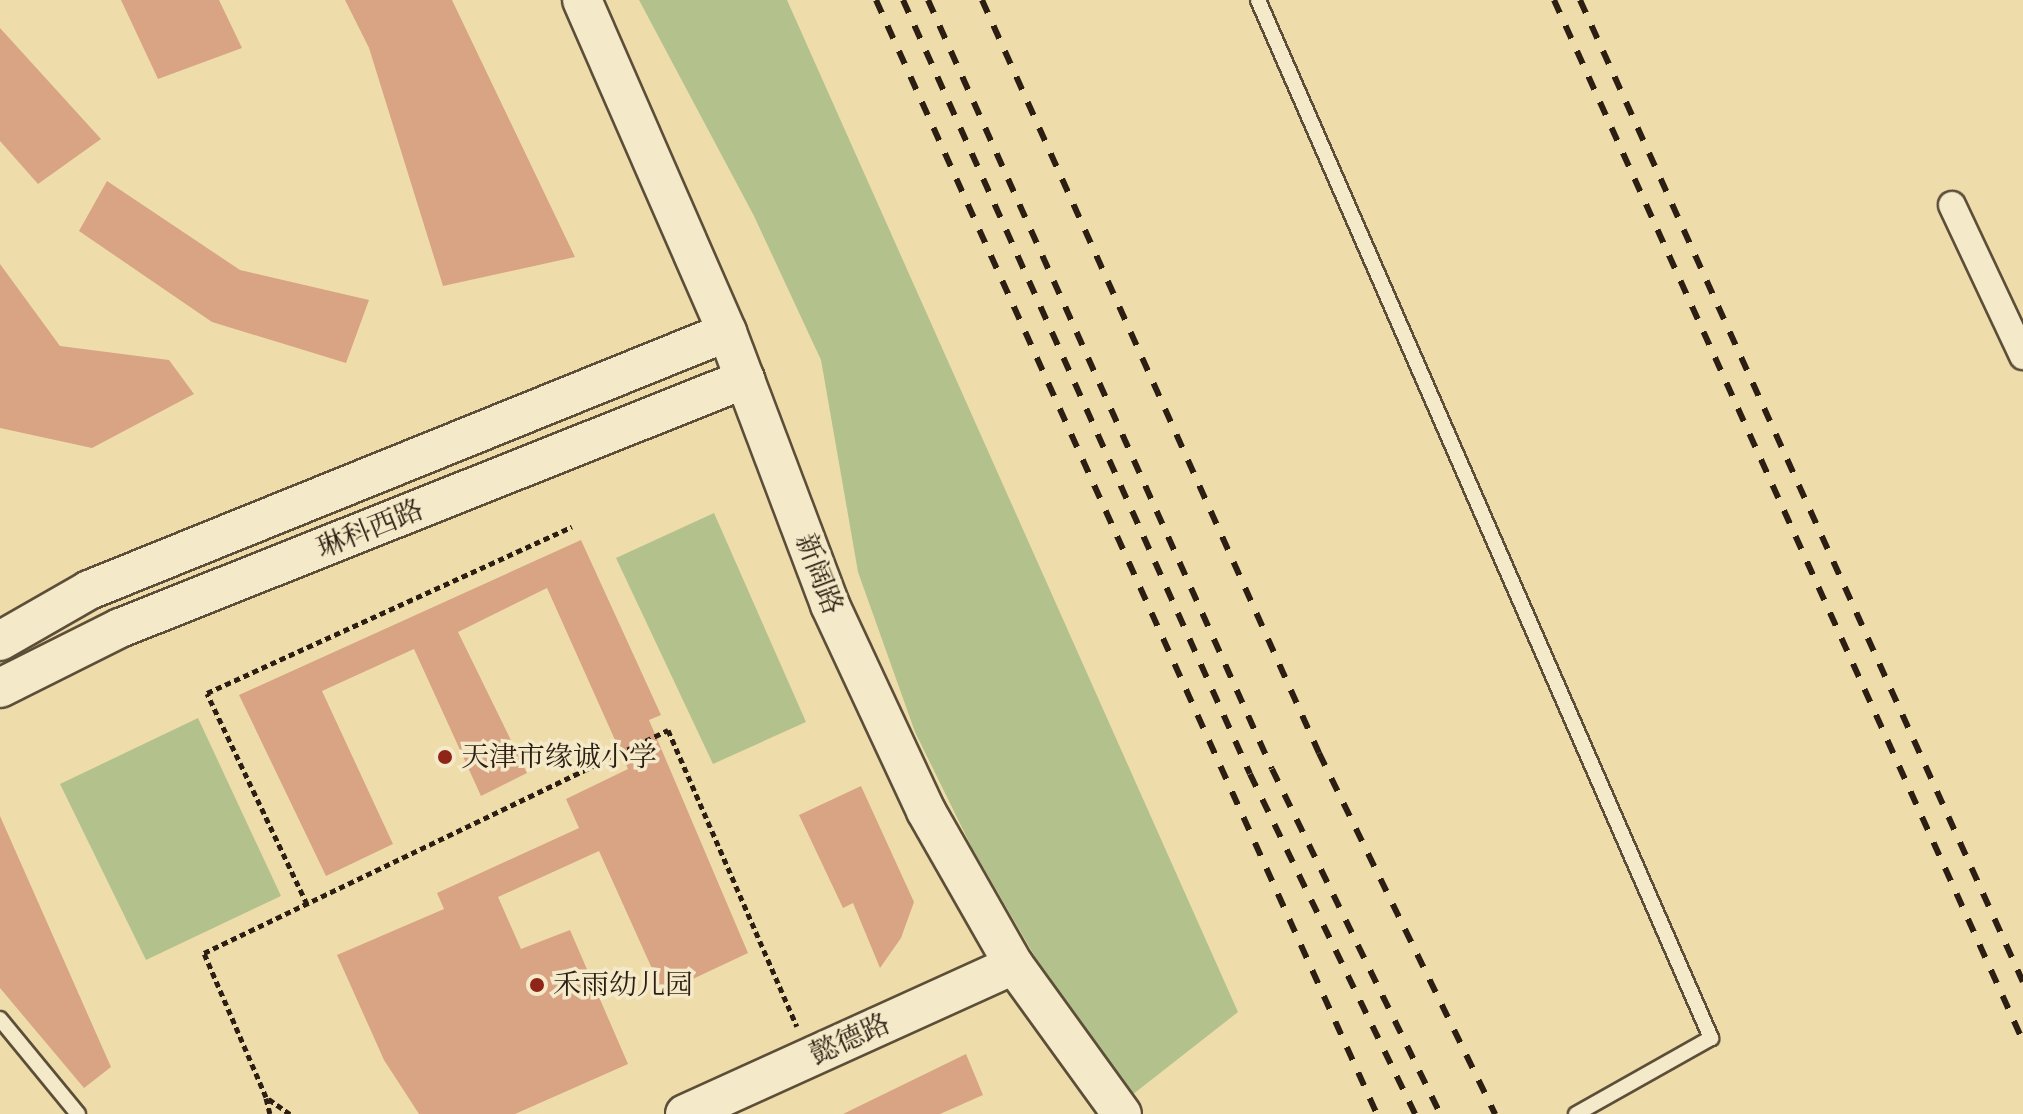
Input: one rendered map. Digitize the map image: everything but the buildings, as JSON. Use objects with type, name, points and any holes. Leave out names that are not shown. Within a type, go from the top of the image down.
[{"type":"street","name":"新阔路","points":[[582,0],[727,332],[830,605],[926,811],[1014,965],[1122,1114]]},
{"type":"street","points":[[1952,205],[2023,356]]},
{"type":"street","name":"琳科西路","points":[[4,631],[89,590],[727,332]]},
{"type":"street","name":"琳科西路","points":[[19,678],[120,628],[745,379]]},
{"type":"street","points":[[4,631],[19,678]]},
{"type":"street","name":"懿德路","points":[[685,1114],[1014,965]]},
{"type":"lane","points":[[1258,0],[1711,1038],[1576,1114]]},
{"type":"lane","points":[[0,1019],[78,1114]]},
{"type":"path","points":[[307,904],[207,693],[572,527]]},
{"type":"path","points":[[270,1114],[266,1097],[204,953],[668,730],[811,1057]]},
{"type":"path","points":[[266,1097],[290,1114]]},
{"type":"green space","points":[[639,0],[787,0],[1238,1012],[1132,1095],[1057,995],[971,846],[915,732],[858,572],[821,360],[754,216]]},
{"type":"green space","points":[[714,513],[806,722],[713,764],[616,558]]},
{"type":"green space","points":[[198,718],[281,896],[146,960],[60,784]]},
{"type":"railway","points":[[876,0],[1377,1114]]},
{"type":"railway","points":[[903,0],[1250,774],[1415,1114]]},
{"type":"railway","points":[[928,0],[1272,769],[1440,1114]]},
{"type":"railway","points":[[982,0],[1319,753],[1495,1114]]},
{"type":"railway","points":[[1554,0],[2023,1041]]},
{"type":"railway","points":[[1580,0],[2023,982]]},
{"type":"place","name":"天津市缘诚小学","points":[[445,757]]},
{"type":"place","name":"禾雨幼儿园","points":[[537,985]]}]
